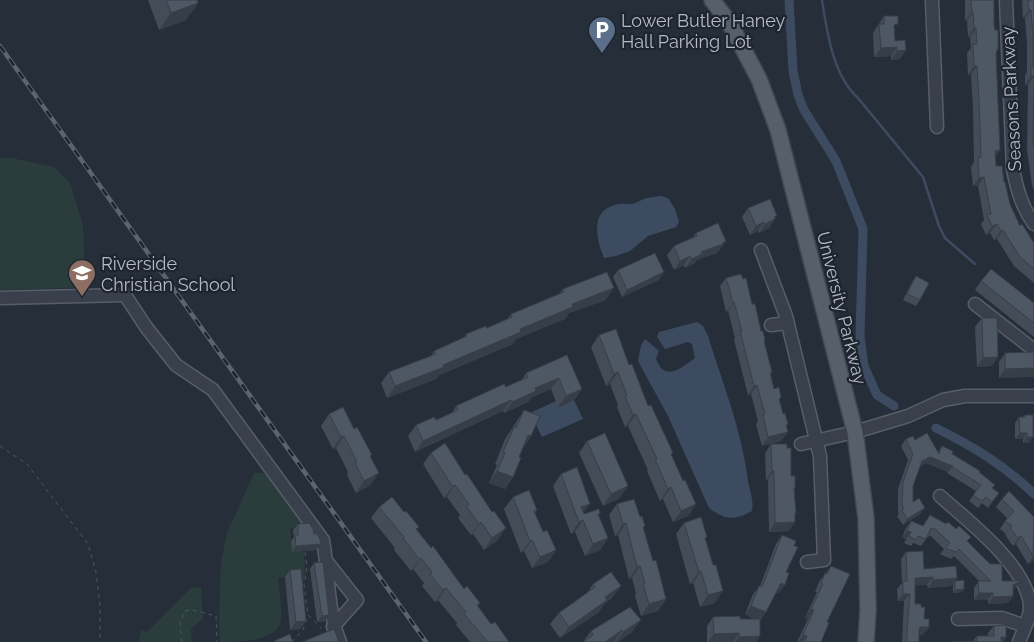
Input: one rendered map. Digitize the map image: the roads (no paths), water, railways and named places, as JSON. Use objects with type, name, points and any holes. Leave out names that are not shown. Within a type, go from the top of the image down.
[{"type":"main road","name":"University Parkway","points":[[712,0],[728,22],[759,79],[778,130],[854,432],[866,518],[868,610],[866,642]]},
{"type":"street","points":[[932,0],[937,127]]},
{"type":"street","name":"Seasons Parkway","points":[[1006,0],[1013,170],[1026,213],[1034,224]]},
{"type":"street","points":[[761,250],[787,323],[820,456],[824,560],[808,562]]},
{"type":"street","points":[[0,298],[125,295],[146,327],[176,365],[214,390],[323,540],[327,562],[327,628],[340,642]]},
{"type":"street","points":[[975,304],[1034,350]]},
{"type":"street","points":[[771,325],[787,323]]},
{"type":"street","points":[[801,444],[854,432],[908,416],[943,400],[965,396],[1034,396]]},
{"type":"street","points":[[940,496],[986,536],[1014,569],[1027,590],[1030,607],[1019,642]]},
{"type":"street","points":[[327,562],[357,600],[327,628]]},
{"type":"street","points":[[958,619],[1002,618],[1025,626]]},
{"type":"water","points":[[661,196],[668,198],[675,209],[679,222],[676,227],[648,236],[630,251],[604,258],[597,233],[599,218],[603,212],[609,207],[619,204],[633,204],[647,198]]},
{"type":"water","points":[[697,322],[703,326],[708,336],[731,408],[745,462],[752,500],[752,511],[735,518],[725,517],[709,508],[668,416],[638,361],[641,346],[645,339],[659,351],[656,359],[664,370],[668,372],[673,371],[684,366],[695,358],[692,344],[688,342],[665,349],[657,337],[659,332]]},
{"type":"water","points":[[574,400],[583,419],[542,437],[530,413],[556,401],[559,407]]},
{"type":"waterway","points":[[789,0],[793,71],[798,95],[804,110],[836,161],[863,229],[860,336],[864,366],[877,395],[894,406]]},
{"type":"waterway","points":[[822,0],[832,53],[849,89],[923,177],[939,226],[945,238],[975,264]]},
{"type":"waterway","points":[[936,428],[988,457],[1034,494]]},
{"type":"railway","points":[[0,46],[426,642]]},
{"type":"place","name":"Lower Butler Haney Hall Parking Lot","points":[[602,54]]},
{"type":"place","name":"Riverside Christian School","points":[[82,297]]}]
